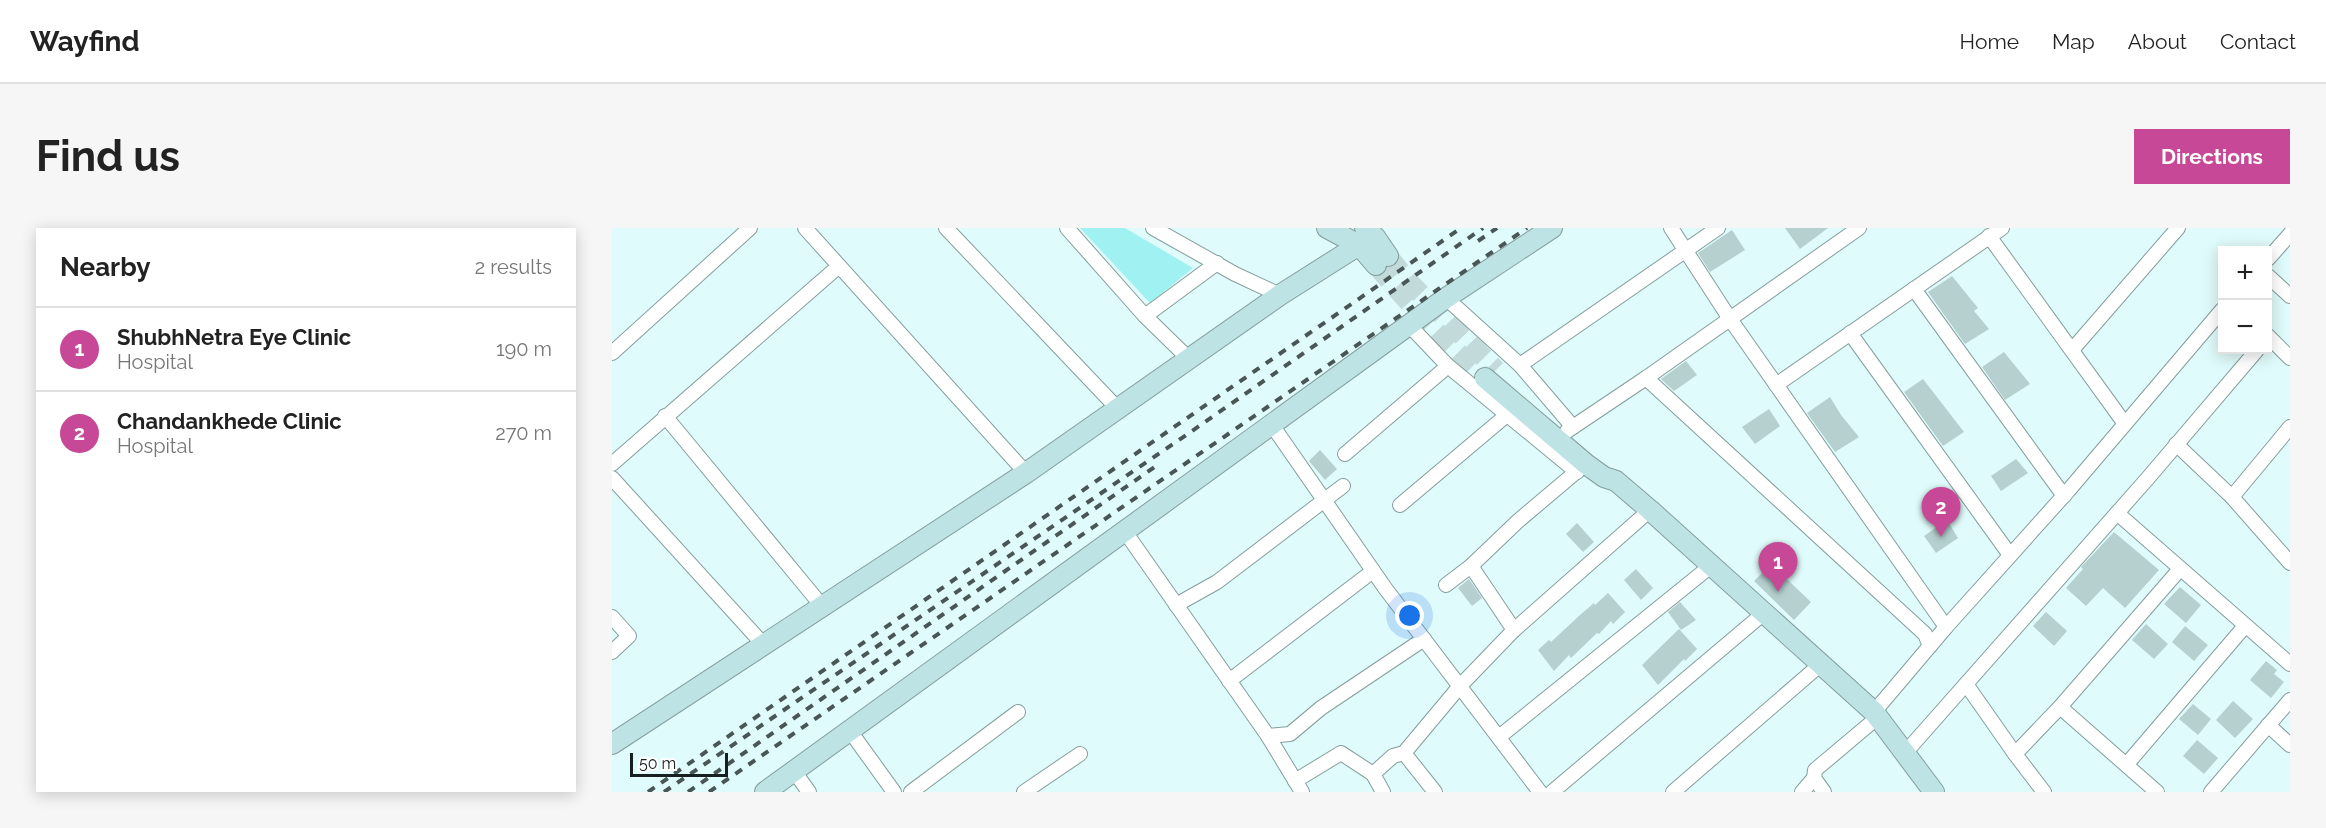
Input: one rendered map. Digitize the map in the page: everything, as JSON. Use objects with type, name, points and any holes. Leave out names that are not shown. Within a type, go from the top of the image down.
[{"type":"street","points":[[612,353],[750,228]]},
{"type":"street","points":[[805,228],[1026,473]]},
{"type":"street","points":[[946,228],[1119,410]]},
{"type":"street","points":[[1067,228],[1144,316],[1189,359]]},
{"type":"street","points":[[1153,228],[1280,295]]},
{"type":"street","points":[[1327,228],[1362,236],[1382,261]]},
{"type":"street","points":[[765,792],[1446,298],[1552,228]]},
{"type":"street","points":[[1671,228],[1730,319],[1946,627]]},
{"type":"street","points":[[1520,365],[1718,228]]},
{"type":"street","points":[[1572,437],[1646,378],[1859,228]]},
{"type":"street","points":[[1776,385],[2002,228]]},
{"type":"street","points":[[2072,350],[2178,228]]},
{"type":"street","points":[[2272,254],[2290,234]]},
{"type":"street","points":[[612,744],[1026,473],[1119,410],[1362,236]]},
{"type":"street","points":[[1989,236],[2125,424]]},
{"type":"street","points":[[1144,316],[1217,263]]},
{"type":"street","points":[[612,464],[664,416],[840,266]]},
{"type":"street","points":[[2272,280],[2290,296]]},
{"type":"street","points":[[1914,289],[2064,495]]},
{"type":"street","points":[[1446,298],[1520,365],[1572,437],[1581,468]]},
{"type":"street","points":[[1802,792],[1814,778],[1815,770],[1876,715],[1946,627],[2064,495],[2218,316]]},
{"type":"street","points":[[1409,325],[1448,366],[1508,414],[1581,468],[1617,481]]},
{"type":"street","points":[[1850,333],[2010,555]]},
{"type":"street","points":[[2272,341],[2290,358]]},
{"type":"street","points":[[1905,753],[2254,354]]},
{"type":"street","points":[[1345,454],[1448,366]]},
{"type":"street","points":[[1490,374],[1610,468],[1617,481],[1876,715],[1934,792]]},
{"type":"street","points":[[1646,378],[1925,634],[1930,646]]},
{"type":"street","points":[[1400,505],[1508,414]]},
{"type":"street","points":[[664,416],[822,606]]},
{"type":"street","points":[[1272,425],[1373,571],[1540,792]]},
{"type":"street","points":[[2232,497],[2285,444],[2290,427]]},
{"type":"street","points":[[2176,444],[2232,497],[2290,563]]},
{"type":"street","points":[[1446,585],[1471,566],[1518,521],[1581,468]]},
{"type":"street","points":[[612,478],[763,644]]},
{"type":"street","points":[[1176,605],[1217,582],[1343,486]]},
{"type":"street","points":[[1373,774],[1393,756],[1404,753],[1460,686],[1514,630],[1650,510]]},
{"type":"street","points":[[2117,513],[2290,664]]},
{"type":"street","points":[[1126,532],[1268,736],[1299,786],[1341,753],[1373,774],[1383,792]]},
{"type":"street","points":[[1499,737],[1712,565]]},
{"type":"street","points":[[1471,566],[1514,630]]},
{"type":"street","points":[[2015,754],[2060,707],[2180,569]]},
{"type":"street","points":[[1229,681],[1373,571]]},
{"type":"street","points":[[1552,792],[1764,613]]},
{"type":"street","points":[[612,617],[629,636],[612,652]]},
{"type":"street","points":[[2127,764],[2245,626]]},
{"type":"street","points":[[1268,736],[1290,734],[1321,708],[1424,639]]},
{"type":"street","points":[[1673,792],[1821,664]]},
{"type":"street","points":[[1966,684],[2044,792]]},
{"type":"street","points":[[2218,790],[2290,700]]},
{"type":"street","points":[[2060,707],[2157,792]]},
{"type":"street","points":[[911,792],[1018,712]]},
{"type":"street","points":[[2268,725],[2290,745]]},
{"type":"street","points":[[850,731],[894,792]]},
{"type":"street","points":[[1404,753],[1436,792]]},
{"type":"street","points":[[1026,792],[1080,754]]},
{"type":"street","points":[[794,771],[809,792]]},
{"type":"street","points":[[1814,778],[1824,792]]},
{"type":"shaded area","points":[[1080,228],[1125,228],[1193,268],[1150,303]]},
{"type":"building","points":[[1785,228],[1828,228],[1800,249]]},
{"type":"building","points":[[1732,230],[1745,250],[1710,272],[1698,253]]},
{"type":"building","points":[[1952,276],[1978,308],[1974,311],[1989,329],[1965,344],[1928,292]]},
{"type":"building","points":[[2004,352],[2030,384],[2005,400],[1982,367]]},
{"type":"building","points":[[1686,361],[1697,375],[1674,391],[1661,379]]},
{"type":"building","points":[[1923,379],[1964,432],[1943,446],[1904,392]]},
{"type":"building","points":[[1830,397],[1859,437],[1835,452],[1807,413]]},
{"type":"building","points":[[1769,409],[1780,426],[1755,444],[1742,427]]},
{"type":"building","points":[[1320,450],[1337,469],[1325,480],[1309,461]]},
{"type":"building","points":[[2016,459],[2028,473],[2001,491],[1991,476]]},
{"type":"building","points":[[1947,520],[1958,538],[1936,553],[1924,536]]},
{"type":"building","points":[[1577,523],[1594,542],[1583,552],[1566,534]]},
{"type":"building","points":[[2114,532],[2159,570],[2125,608],[2103,588],[2086,606],[2066,588],[2083,569],[2081,567]]},
{"type":"building","points":[[1771,564],[1811,602],[1794,620],[1754,581]]},
{"type":"building","points":[[1636,569],[1653,588],[1641,600],[1624,580]]},
{"type":"building","points":[[1469,579],[1482,598],[1472,606],[1458,588]]},
{"type":"building","points":[[2180,587],[2201,605],[2186,623],[2164,604]]},
{"type":"building","points":[[1608,593],[1625,612],[1613,624],[1611,621],[1571,658],[1569,655],[1554,671],[1538,650],[1549,640],[1551,642]]},
{"type":"building","points":[[1680,602],[1696,620],[1681,630],[1668,612]]},
{"type":"building","points":[[2046,612],[2067,631],[2054,646],[2033,626]]},
{"type":"building","points":[[2146,624],[2168,644],[2154,659],[2132,640]]},
{"type":"building","points":[[2185,626],[2208,645],[2194,661],[2172,642]]},
{"type":"building","points":[[1679,629],[1697,649],[1658,685],[1642,665]]},
{"type":"building","points":[[2266,661],[2277,670],[2274,674],[2284,682],[2271,698],[2250,680]]},
{"type":"building","points":[[2233,701],[2253,719],[2235,738],[2216,720]]},
{"type":"building","points":[[2193,704],[2211,719],[2198,735],[2179,719]]},
{"type":"building","points":[[2197,740],[2218,758],[2204,774],[2183,756]]},
{"type":"tunnel","points":[[1388,256],[1408,281],[1496,370]]},
{"type":"tunnel","points":[[1376,265],[1456,351],[1485,378]]},
{"type":"railway","points":[[648,792],[1461,228]]},
{"type":"railway","points":[[664,792],[1192,431],[1483,228]]},
{"type":"railway","points":[[1478,241],[1497,228]]},
{"type":"railway","points":[[709,792],[1527,228]]},
{"type":"railway","points":[[688,792],[1156,466]]},
{"type":"place","name":"Chandankhede Clinic","points":[[1941,537]]},
{"type":"place","name":"ShubhNetra Eye Clinic","points":[[1778,592]]}]
